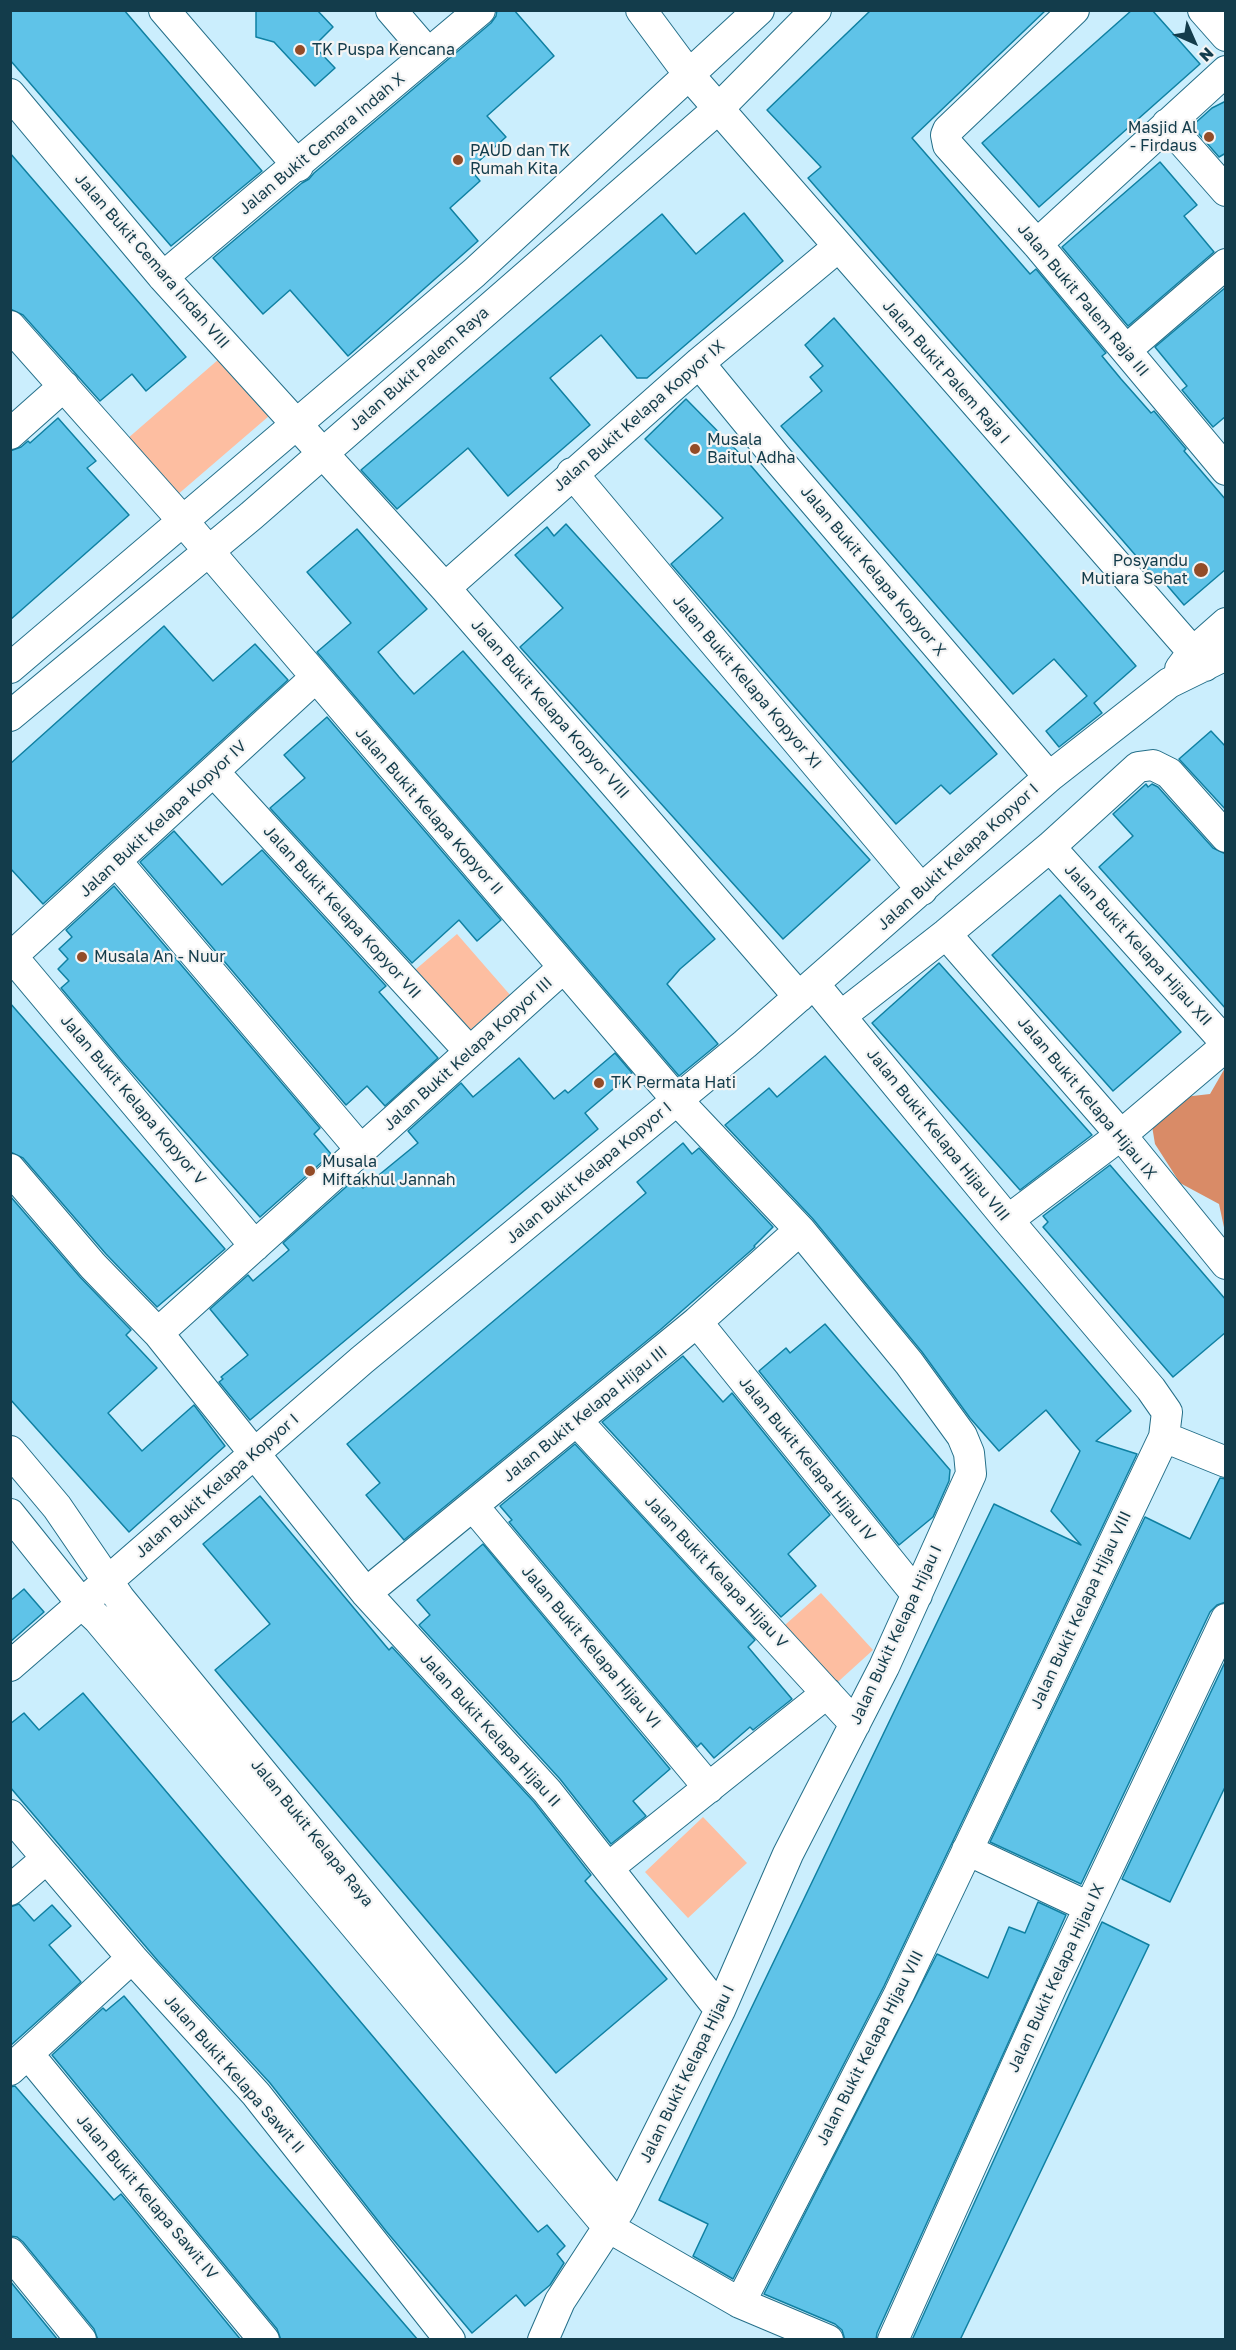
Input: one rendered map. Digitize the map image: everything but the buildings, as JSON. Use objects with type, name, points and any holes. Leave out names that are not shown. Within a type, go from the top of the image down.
[{"type":"street","points":[[164,10],[298,166]]},
{"type":"street","points":[[391,10],[428,53]]},
{"type":"street","name":"Jalan Bukit Cemara Indah X","points":[[163,277],[298,166],[480,10]]},
{"type":"street","name":"Jalan Bukit Palem Raja I","points":[[641,10],[690,76],[838,247],[1208,658]]},
{"type":"street","points":[[36,694],[12,666],[474,273],[759,10]]},
{"type":"street","name":"Jalan Bukit Palem Raya","points":[[10,716],[323,454],[719,108],[816,10]]},
{"type":"street","name":"Jalan Bukit Palem Raja III","points":[[1074,10],[948,130],[946,135],[948,145],[1222,458]]},
{"type":"street","points":[[1203,10],[1226,36]]},
{"type":"street","points":[[1036,244],[1226,71]]},
{"type":"street","name":"Jalan Bukit Cemara Indah VIII","points":[[10,94],[163,277],[297,424]]},
{"type":"street","points":[[1167,124],[1226,191]]},
{"type":"street","name":"Jalan Bukit Kelapa Kopyor IX","points":[[444,588],[699,363],[838,247]]},
{"type":"street","points":[[1126,350],[1226,264]]},
{"type":"street","name":"Jalan Bukit Kelapa Kopyor II","points":[[10,326],[183,522],[677,1100]]},
{"type":"street","name":"Jalan Bukit Kelapa Kopyor X","points":[[699,363],[1048,777]]},
{"type":"street","points":[[10,434],[64,386]]},
{"type":"street","name":"Jalan Bukit Kelapa Kopyor VIII","points":[[297,424],[806,991]]},
{"type":"street","name":"Jalan Bukit Kelapa Kopyor XI","points":[[572,473],[922,890]]},
{"type":"street","name":"Jalan Bukit Kelapa Kopyor I","points":[[10,1666],[362,1360],[806,991],[1048,777],[1169,683],[1208,658],[1226,623]]},
{"type":"street","name":"Jalan Bukit Kelapa Kopyor IV","points":[[11,956],[117,862],[315,678]]},
{"type":"street","points":[[841,1016],[946,934],[1050,846],[1138,767],[1154,765],[1169,773],[1226,837]]},
{"type":"street","name":"Jalan Bukit Kelapa Kopyor VII","points":[[214,772],[470,1052]]},
{"type":"street","name":"Jalan Bukit Kelapa Hijau XII","points":[[1050,846],[1226,1045]]},
{"type":"street","points":[[117,862],[361,1150]]},
{"type":"street","name":"Jalan Bukit Kelapa Hijau IX","points":[[946,934],[1121,1135],[1226,1264]]},
{"type":"street","name":"Jalan Bukit Kelapa Kopyor V","points":[[11,956],[255,1246]]},
{"type":"street","name":"Jalan Bukit Kelapa Kopyor III","points":[[158,1333],[563,968]]},
{"type":"street","name":"Jalan Bukit Kelapa Hijau VIII","points":[[740,2303],[899,1994],[1164,1437],[1167,1412],[1151,1389],[1008,1220],[841,1016],[806,991]]},
{"type":"street","points":[[1008,1220],[1121,1135],[1226,1045]]},
{"type":"street","name":"Jalan Bukit Kelapa Hijau I","points":[[543,2340],[560,2301],[614,2218],[720,2010],[788,1854],[884,1667],[971,1474],[969,1454],[962,1436],[909,1363],[801,1230],[677,1100]]},
{"type":"street","points":[[10,1169],[93,1266],[158,1333],[253,1455]]},
{"type":"street","name":"Jalan Bukit Kelapa Hijau III","points":[[366,1593],[697,1323],[801,1230]]},
{"type":"street","name":"Jalan Bukit Kelapa Hijau IV","points":[[697,1323],[917,1595]]},
{"type":"street","name":"Jalan Bukit Kelapa Hijau V","points":[[577,1421],[855,1724]]},
{"type":"street","points":[[1164,1437],[1226,1462]]},
{"type":"street","name":"Jalan Bukit Kelapa Raya","points":[[10,1451],[57,1507],[120,1599],[379,1934],[614,2218]]},
{"type":"street","name":"Jalan Bukit Kelapa Hijau II","points":[[253,1455],[366,1593],[547,1791],[720,2010]]},
{"type":"street","name":"Jalan Bukit Kelapa Hijau VI","points":[[473,1506],[709,1788]]},
{"type":"street","name":"Jalan Bukit Kelapa Raya","points":[[10,1514],[82,1604],[379,1934]]},
{"type":"street","name":"Jalan Bukit Kelapa Hijau IX","points":[[893,2340],[1089,1907],[1226,1619]]},
{"type":"street","points":[[608,1868],[827,1693]]},
{"type":"street","name":"Jalan Bukit Kelapa Sawit II","points":[[10,1815],[132,1958],[256,2094],[450,2340]]},
{"type":"street","points":[[967,1850],[1089,1907]]},
{"type":"street","points":[[10,1890],[47,1858]]},
{"type":"street","points":[[20,2062],[132,1958]]},
{"type":"street","name":"Jalan Bukit Kelapa Sawit IV","points":[[20,2062],[264,2340]]},
{"type":"street","points":[[614,2218],[740,2303],[828,2340]]},
{"type":"street","points":[[10,2253],[81,2340]]},
{"type":"shaded area","points":[[219,359],[269,416],[176,496],[127,439]]},
{"type":"shaded area","points":[[457,934],[511,996],[469,1033],[415,970]]},
{"type":"shaded area","points":[[1225,1068],[1225,1232],[1219,1204],[1180,1183],[1155,1144],[1151,1120],[1175,1098],[1210,1094]]},
{"type":"shaded area","points":[[821,1593],[873,1650],[829,1690],[777,1632]]},
{"type":"shaded area","points":[[703,1817],[747,1863],[688,1918],[645,1872]]},
{"type":"place","name":"TK Puspa Kencana","points":[[300,50]]},
{"type":"place","name":"Masjid Al - Firdaus","points":[[1209,137]]},
{"type":"place","name":"PAUD dan TK Rumah Kita","points":[[458,160]]},
{"type":"place","name":"Musala Baitul Adha","points":[[695,449]]},
{"type":"place","name":"Posyandu Mutiara Sehat","points":[[1201,570]]},
{"type":"place","name":"Musala An - Nuur","points":[[82,957]]},
{"type":"place","name":"TK Permata Hati","points":[[599,1083]]},
{"type":"place","name":"Musala Miftakhul Jannah","points":[[310,1171]]}]
